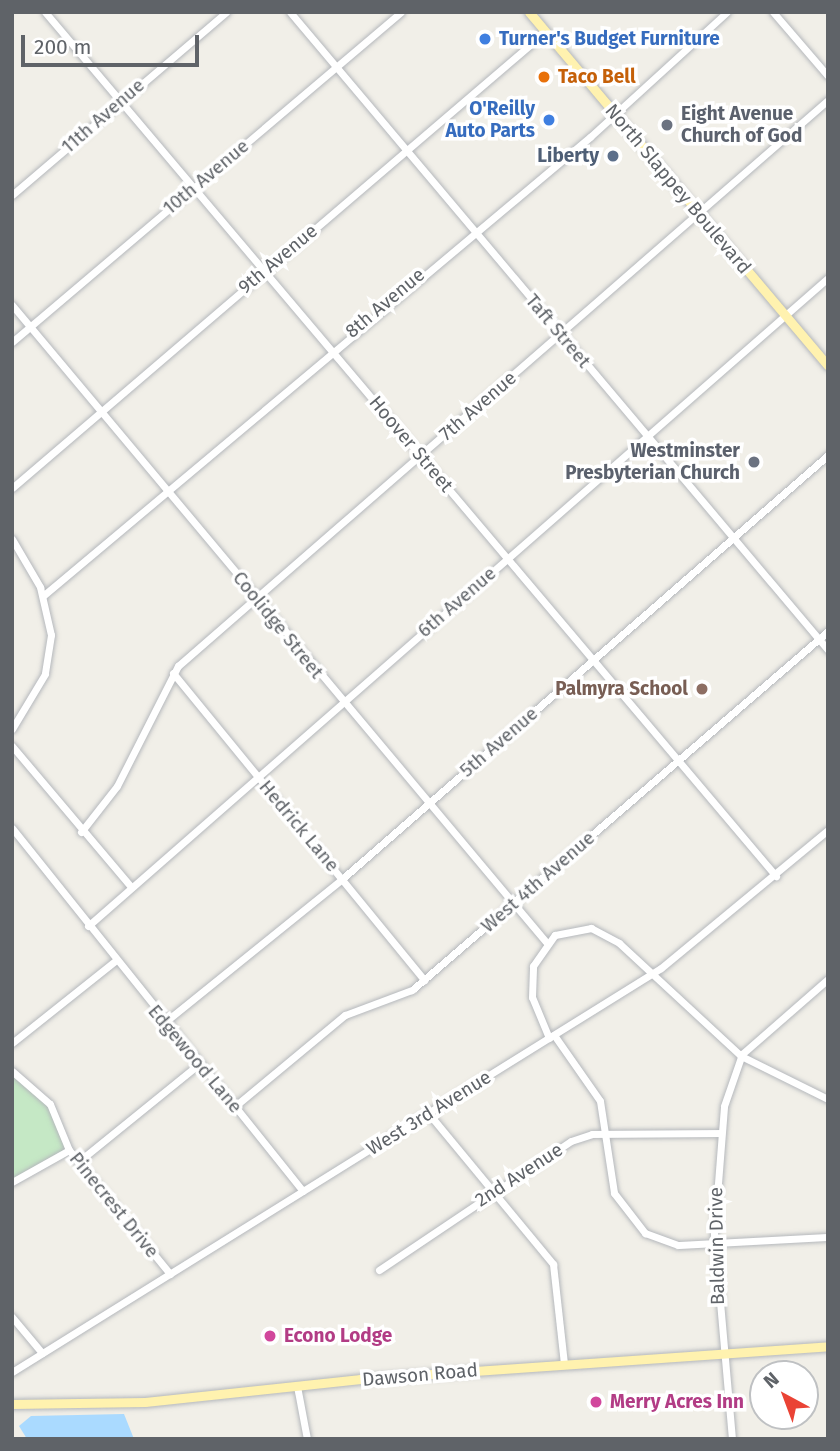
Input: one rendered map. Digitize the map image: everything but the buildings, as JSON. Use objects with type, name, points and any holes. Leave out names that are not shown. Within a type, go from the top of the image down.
[{"type":"main road","name":"North Slappey Boulevard","points":[[528,12],[828,366]]},
{"type":"main road","name":"Dawson Road","points":[[12,1404],[101,1405],[564,1364],[828,1346]]},
{"type":"street","name":"Hoover Street","points":[[46,12],[776,876]]},
{"type":"street","name":"11th Avenue","points":[[12,195],[226,12]]},
{"type":"street","name":"Taft Street","points":[[290,12],[828,650]]},
{"type":"street","name":"10th Avenue","points":[[12,341],[401,12]]},
{"type":"street","name":"8th Avenue","points":[[44,596],[331,349],[473,230],[590,137],[612,112],[727,12]]},
{"type":"street","points":[[773,12],[828,76]]},
{"type":"street","name":"9th Avenue","points":[[12,488],[99,409],[545,32]]},
{"type":"street","name":"7th Avenue","points":[[81,832],[117,786],[173,673],[828,100]]},
{"type":"street","name":"6th Avenue","points":[[88,926],[257,775],[342,704],[828,278]]},
{"type":"street","name":"Coolidge Street","points":[[12,305],[257,597],[342,704],[430,802],[546,942]]},
{"type":"street","name":"5th Avenue","points":[[165,1022],[342,878],[828,455]]},
{"type":"street","points":[[12,539],[44,596],[49,661],[12,729]]},
{"type":"street","name":"West 4th Avenue","points":[[234,1107],[345,1015],[402,998],[828,631]]},
{"type":"street","name":"Hedrick Lane","points":[[173,673],[424,980]]},
{"type":"street","points":[[12,746],[81,832],[131,887]]},
{"type":"street","name":"Edgewood Lane","points":[[12,828],[115,961],[303,1191]]},
{"type":"street","name":"West 3rd Avenue","points":[[12,1372],[650,974],[776,876],[828,830]]},
{"type":"street","points":[[828,1099],[741,1056],[619,943],[591,928],[568,929],[546,942],[530,979],[552,1036],[600,1101],[614,1193],[636,1226],[678,1245],[828,1237]]},
{"type":"street","points":[[12,1043],[115,961]]},
{"type":"street","points":[[741,1056],[828,979]]},
{"type":"street","name":"Baldwin Drive","points":[[732,1439],[720,1353],[715,1244],[720,1133],[741,1056]]},
{"type":"street","points":[[78,1162],[199,1064]]},
{"type":"street","name":"Pinecrest Drive","points":[[12,1071],[50,1104],[69,1150],[170,1274]]},
{"type":"street","points":[[429,1114],[494,1189],[553,1264],[564,1364]]},
{"type":"street","name":"2nd Avenue","points":[[379,1270],[557,1148],[607,1134],[720,1133]]},
{"type":"street","points":[[12,1182],[69,1150]]},
{"type":"street","points":[[12,1317],[42,1353]]},
{"type":"street","points":[[297,1386],[307,1439]]},
{"type":"green space","points":[[12,1071],[44,1097],[69,1150],[12,1181]]},
{"type":"water","points":[[124,1414],[134,1439],[27,1439],[19,1426],[31,1416]]},
{"type":"place","name":"Turner's Budget Furniture","points":[[485,39]]},
{"type":"place","name":"Taco Bell","points":[[544,77]]},
{"type":"place","name":"O'Reilly Auto Parts","points":[[549,120]]},
{"type":"place","name":"Eight Avenue Church of God","points":[[667,125]]},
{"type":"place","name":"Liberty","points":[[613,156]]},
{"type":"place","name":"Westminster Presbyterian Church","points":[[754,462]]},
{"type":"place","name":"Palmyra School","points":[[702,689]]},
{"type":"place","name":"Econo Lodge","points":[[270,1336]]},
{"type":"place","name":"Merry Acres Inn","points":[[596,1402]]}]
